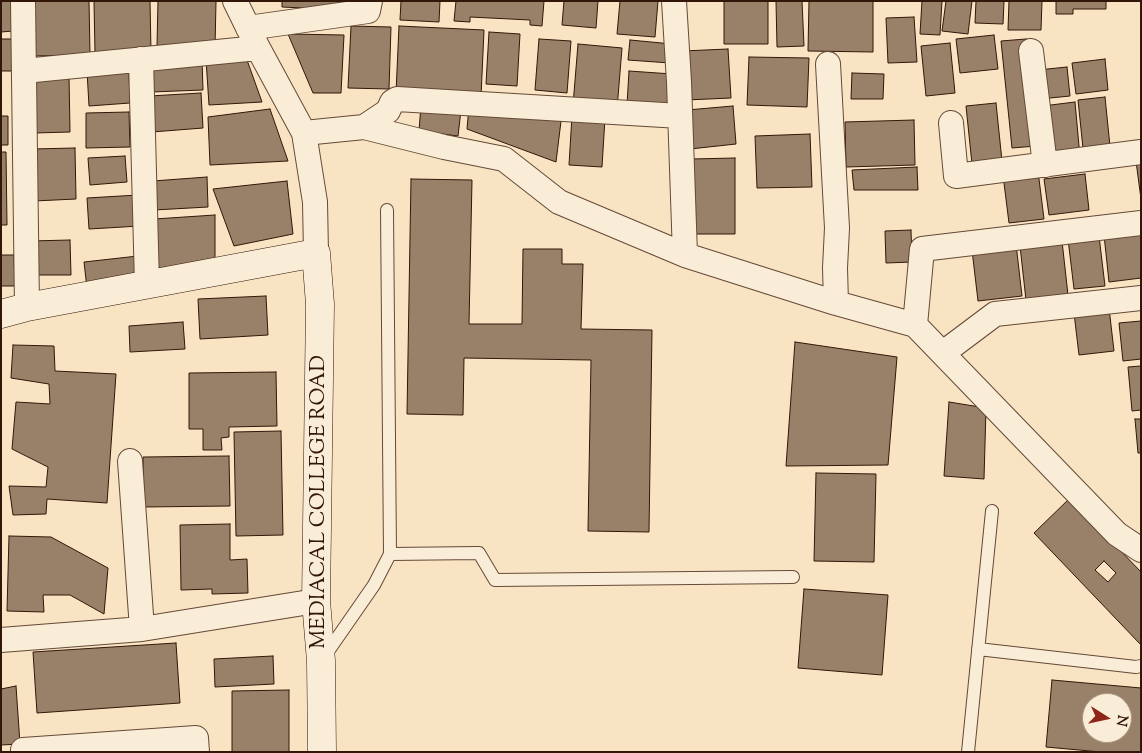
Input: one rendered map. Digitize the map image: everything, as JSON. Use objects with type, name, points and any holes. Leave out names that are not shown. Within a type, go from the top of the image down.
[{"type":"street","points":[[23,1],[27,306]]},
{"type":"street","points":[[1,314],[27,306],[316,253],[315,202],[304,133],[235,1]]},
{"type":"street","points":[[24,70],[141,59],[253,38],[368,11],[370,1]]},
{"type":"street","points":[[674,1],[685,255]]},
{"type":"street","points":[[1031,51],[1045,165]]},
{"type":"street","points":[[141,59],[147,285]]},
{"type":"street","points":[[828,64],[837,228],[836,303]]},
{"type":"street","points":[[364,127],[388,111],[392,102],[397,99],[680,116]]},
{"type":"street","points":[[951,123],[956,176],[1141,152]]},
{"type":"street","points":[[304,133],[364,127],[444,147],[504,159],[558,202],[685,255],[836,303],[916,325],[1117,534],[1141,550]]},
{"type":"street","points":[[916,325],[922,249],[1141,223]]},
{"type":"street","name":"MEDIACAL COLLEGE ROAD","points":[[316,253],[320,304],[316,601],[321,661],[322,752]]},
{"type":"street","points":[[943,353],[994,314],[1141,298]]},
{"type":"street","points":[[130,461],[142,628]]},
{"type":"street","points":[[1,640],[142,628],[316,601]]},
{"type":"street","points":[[23,752],[23,750],[110,748],[196,738],[197,752]]},
{"type":"lane","points":[[321,661],[374,585],[390,554],[387,210]]},
{"type":"lane","points":[[968,752],[992,511]]},
{"type":"lane","points":[[390,554],[479,553],[495,580],[793,577]]},
{"type":"lane","points":[[978,649],[1141,666]]},
{"type":"building","points":[[1,1],[13,1],[13,31],[1,32]]},
{"type":"building","points":[[31,1],[89,1],[90,55],[32,56]]},
{"type":"building","points":[[94,1],[150,1],[151,52],[95,53]]},
{"type":"building","points":[[158,1],[216,1],[215,48],[157,46]]},
{"type":"building","points":[[282,1],[347,1],[346,10],[282,7]]},
{"type":"building","points":[[401,1],[440,1],[439,22],[400,20]]},
{"type":"building","points":[[456,1],[544,1],[542,26],[530,25],[530,20],[470,17],[470,22],[454,21]]},
{"type":"building","points":[[564,1],[598,1],[596,28],[562,25]]},
{"type":"building","points":[[620,1],[658,1],[655,37],[617,34]]},
{"type":"building","points":[[724,1],[768,1],[768,44],[724,44]]},
{"type":"building","points":[[776,1],[802,1],[804,46],[777,47]]},
{"type":"building","points":[[809,1],[873,1],[873,52],[808,51]]},
{"type":"building","points":[[922,1],[942,1],[940,35],[920,34]]},
{"type":"building","points":[[946,1],[972,1],[968,34],[942,31]]},
{"type":"building","points":[[976,1],[1004,1],[1003,24],[975,23]]},
{"type":"building","points":[[1009,1],[1042,1],[1041,30],[1008,30]]},
{"type":"building","points":[[1056,1],[1106,1],[1106,9],[1073,9],[1073,14],[1056,14]]},
{"type":"building","points":[[914,17],[917,62],[888,63],[886,18]]},
{"type":"building","points":[[351,26],[391,27],[389,89],[348,88]]},
{"type":"building","points":[[399,26],[484,30],[481,97],[396,93]]},
{"type":"building","points":[[489,32],[520,34],[517,86],[486,84]]},
{"type":"building","points":[[288,34],[344,35],[341,93],[313,93]]},
{"type":"building","points":[[994,35],[998,69],[960,73],[956,39]]},
{"type":"building","points":[[1,39],[15,39],[15,71],[1,71]]},
{"type":"building","points":[[539,39],[571,41],[567,93],[535,90]]},
{"type":"building","points":[[1026,39],[1036,146],[1012,148],[1001,41]]},
{"type":"building","points":[[630,40],[672,44],[670,63],[628,60]]},
{"type":"building","points":[[950,43],[955,93],[926,96],[921,46]]},
{"type":"building","points":[[578,44],[622,48],[617,109],[573,105]]},
{"type":"building","points":[[728,49],[731,98],[686,100],[683,51]]},
{"type":"building","points":[[749,57],[809,58],[807,107],[747,105]]},
{"type":"building","points":[[206,59],[247,60],[262,102],[209,105]]},
{"type":"building","points":[[1105,59],[1108,90],[1076,94],[1072,63]]},
{"type":"building","points":[[202,60],[203,90],[151,92],[150,62]]},
{"type":"building","points":[[1067,67],[1070,96],[1040,99],[1038,70]]},
{"type":"building","points":[[129,69],[130,103],[89,106],[87,71]]},
{"type":"building","points":[[629,71],[672,74],[670,108],[627,105]]},
{"type":"building","points":[[852,73],[884,74],[883,99],[851,99]]},
{"type":"building","points":[[69,75],[70,132],[34,133],[32,76]]},
{"type":"building","points":[[201,93],[203,128],[152,132],[150,96]]},
{"type":"building","points":[[1105,97],[1111,156],[1084,158],[1078,100]]},
{"type":"building","points":[[1075,102],[1080,157],[1048,160],[1043,106]]},
{"type":"building","points":[[996,103],[1002,161],[972,164],[966,106]]},
{"type":"building","points":[[421,105],[461,110],[458,136],[419,131]]},
{"type":"building","points":[[733,106],[736,144],[690,149],[687,110]]},
{"type":"building","points":[[469,107],[562,113],[556,162],[467,129]]},
{"type":"building","points":[[270,109],[288,161],[210,165],[208,117]]},
{"type":"building","points":[[129,112],[130,147],[86,148],[86,113]]},
{"type":"building","points":[[1,116],[8,116],[8,145],[1,145]]},
{"type":"building","points":[[572,116],[605,118],[602,167],[569,165]]},
{"type":"building","points":[[914,120],[915,165],[846,167],[845,122]]},
{"type":"building","points":[[810,134],[812,187],[757,188],[755,136]]},
{"type":"building","points":[[75,148],[76,199],[34,201],[32,149]]},
{"type":"building","points":[[1,152],[6,152],[7,225],[1,225]]},
{"type":"building","points":[[125,156],[127,182],[90,185],[88,158]]},
{"type":"building","points":[[735,158],[735,234],[691,234],[691,159]]},
{"type":"building","points":[[1136,161],[1141,161],[1141,199]]},
{"type":"building","points":[[917,167],[918,190],[854,190],[852,170]]},
{"type":"building","points":[[1038,171],[1044,219],[1009,223],[1003,175]]},
{"type":"building","points":[[1085,174],[1089,210],[1049,215],[1044,179]]},
{"type":"building","points":[[207,177],[208,207],[154,210],[153,181]]},
{"type":"building","points":[[411,179],[472,180],[469,324],[522,324],[523,249],[562,249],[562,264],[583,264],[581,329],[652,330],[649,532],[588,531],[591,360],[464,358],[463,415],[407,414]]},
{"type":"building","points":[[287,181],[293,234],[234,246],[213,189]]},
{"type":"building","points":[[138,195],[140,226],[89,229],[87,198]]},
{"type":"building","points":[[215,215],[215,267],[157,274],[154,219]]},
{"type":"building","points":[[911,230],[912,262],[886,263],[885,231]]},
{"type":"building","points":[[1141,230],[1141,278],[1109,282],[1104,235]]},
{"type":"building","points":[[1099,236],[1105,286],[1074,289],[1068,239]]},
{"type":"building","points":[[70,240],[71,275],[32,275],[31,241]]},
{"type":"building","points":[[1062,241],[1068,295],[1026,300],[1020,246]]},
{"type":"building","points":[[1016,244],[1022,296],[978,301],[972,250]]},
{"type":"building","points":[[1,255],[14,255],[15,286],[1,286]]},
{"type":"building","points":[[138,256],[141,283],[87,288],[84,262]]},
{"type":"building","points":[[266,296],[268,335],[200,339],[198,299]]},
{"type":"building","points":[[1109,308],[1114,351],[1079,355],[1074,313]]},
{"type":"building","points":[[1141,321],[1141,359],[1123,361],[1119,323]]},
{"type":"building","points":[[183,322],[185,349],[130,352],[129,326]]},
{"type":"building","points":[[795,342],[897,357],[888,465],[786,466]]},
{"type":"building","points":[[13,345],[54,346],[55,371],[116,374],[107,503],[47,499],[46,514],[13,515],[9,486],[46,487],[48,467],[12,449],[16,402],[50,404],[49,384],[11,378]]},
{"type":"building","points":[[1141,366],[1141,410],[1132,411],[1128,367]]},
{"type":"building","points":[[276,372],[277,426],[229,427],[229,437],[221,438],[222,450],[203,450],[203,429],[189,429],[189,373]]},
{"type":"building","points":[[949,402],[986,408],[984,479],[944,476]]},
{"type":"building","points":[[1135,419],[1141,419],[1141,453],[1138,453]]},
{"type":"building","points":[[281,431],[283,535],[236,536],[234,432]]},
{"type":"building","points":[[229,456],[230,506],[143,507],[143,457]]},
{"type":"building","points":[[816,473],[876,474],[874,562],[814,561]]},
{"type":"building","points":[[1070,498],[1141,572],[1141,645],[1034,533]],"holes":[[[1104,561],[1116,573],[1108,582],[1095,570]]]},
{"type":"building","points":[[230,524],[230,560],[247,559],[248,593],[212,594],[212,589],[181,590],[180,525]]},
{"type":"building","points":[[9,536],[51,537],[108,568],[104,614],[70,595],[43,595],[44,612],[7,611]]},
{"type":"building","points":[[804,589],[888,595],[882,675],[798,668]]},
{"type":"building","points":[[176,643],[180,703],[37,713],[33,652]]},
{"type":"building","points":[[273,656],[274,684],[215,687],[214,659]]},
{"type":"building","points":[[1052,680],[1141,688],[1141,752],[1101,752],[1046,747]]},
{"type":"building","points":[[16,686],[20,744],[1,745],[1,689]]},
{"type":"building","points":[[289,690],[289,752],[232,752],[232,691]]}]
